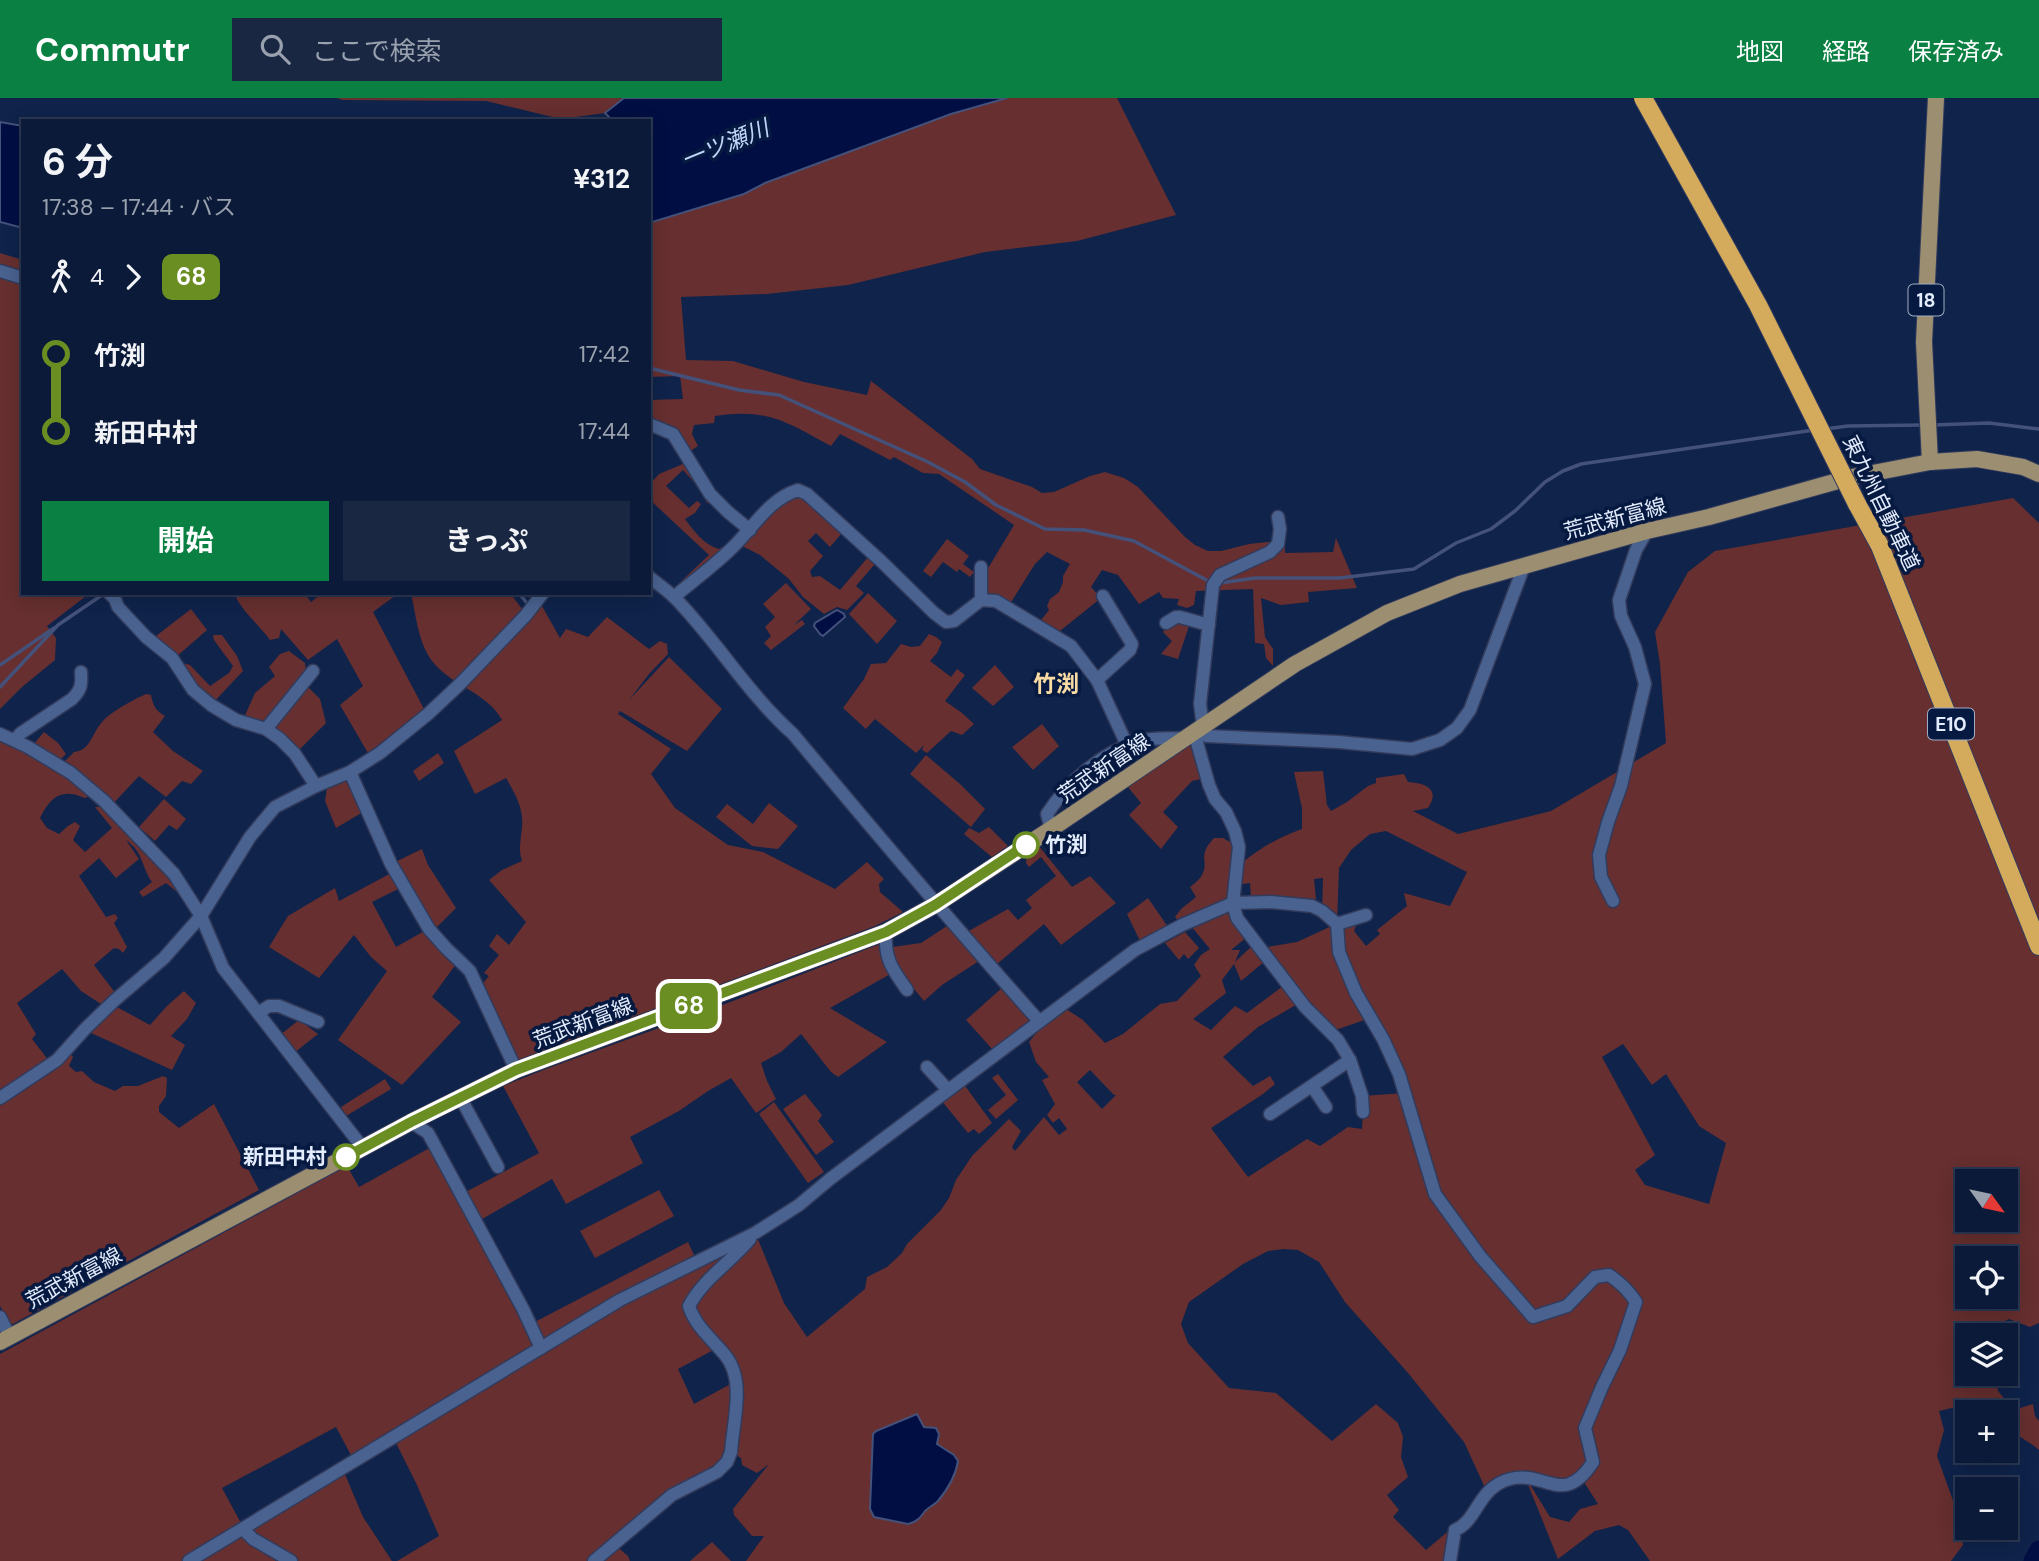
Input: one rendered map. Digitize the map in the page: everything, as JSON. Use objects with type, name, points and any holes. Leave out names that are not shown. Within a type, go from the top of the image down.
[{"type":"highway","name":"東九州自動車道","points":[[1643,98],[1758,305],[1880,546],[2039,946]]},
{"type":"main road","name":"18","points":[[1930,462],[1924,342],[1936,98]]},
{"type":"main road","name":"荒武新富線","points":[[5,1339],[411,1122],[516,1070],[886,932],[935,905],[1051,829],[1295,664],[1387,613],[1460,584],[1852,477],[1930,462],[1977,459],[2023,467],[2039,474]]},
{"type":"street","points":[[0,271],[21,277]]},
{"type":"street","points":[[651,425],[673,433],[710,494],[750,530]]},
{"type":"street","points":[[674,597],[730,550],[784,494],[798,490],[807,495],[946,622],[954,621],[981,600],[996,601],[1071,646],[1097,680],[1128,745]]},
{"type":"street","points":[[1278,517],[1278,544],[1270,552],[1220,575],[1213,584],[1200,705],[1194,732],[1209,785],[1236,831],[1239,846],[1233,903],[1237,918],[1305,1007],[1338,1040],[1350,1060],[1362,1096],[1363,1112]]},
{"type":"street","points":[[1614,901],[1601,877],[1599,855],[1620,786],[1645,684],[1635,647],[1621,616],[1619,600],[1636,550],[1647,531]]},
{"type":"street","points":[[1051,829],[1047,814],[1074,780],[1109,755],[1143,740],[1194,732],[1207,736],[1339,742],[1412,749],[1440,740],[1458,728],[1470,710],[1524,566]]},
{"type":"street","points":[[981,567],[981,600]]},
{"type":"street","points":[[651,580],[674,597],[771,714],[793,734],[935,905],[1039,1021]]},
{"type":"street","points":[[111,595],[118,607],[146,637],[172,658],[193,690],[236,720],[266,729],[280,739],[295,754],[316,786]]},
{"type":"street","points":[[0,1098],[58,1060],[115,1000],[164,958],[201,916],[250,836],[275,807],[351,772],[380,753],[468,676],[542,595]]},
{"type":"street","points":[[1097,680],[1130,650],[1132,644],[1103,596]]},
{"type":"street","points":[[1166,623],[1180,617],[1209,625]]},
{"type":"street","points":[[266,729],[313,671]]},
{"type":"street","points":[[15,740],[79,692],[82,685],[81,672]]},
{"type":"street","points":[[0,734],[71,773],[104,801],[174,874],[201,916],[223,968],[362,1148]]},
{"type":"street","points":[[351,772],[391,864],[429,929],[470,971],[516,1070]]},
{"type":"street","points":[[189,1561],[620,1300],[755,1233],[799,1205],[1135,950],[1182,925],[1233,903],[1271,902],[1311,906],[1322,911],[1337,924],[1339,952],[1356,993],[1383,1039],[1399,1074],[1435,1194],[1480,1256],[1533,1317],[1567,1306],[1595,1278],[1609,1275],[1631,1294],[1636,1302],[1620,1350],[1586,1428],[1593,1462],[1582,1479],[1563,1486],[1525,1477],[1508,1479],[1487,1492],[1462,1527],[1455,1530],[1450,1561]]},
{"type":"street","points":[[1337,924],[1366,915]]},
{"type":"street","points":[[886,932],[885,948],[889,962],[907,990]]},
{"type":"street","points":[[258,1013],[269,1006],[279,1006],[318,1022]]},
{"type":"street","points":[[1270,1114],[1350,1060]]},
{"type":"street","points":[[927,1067],[948,1090]]},
{"type":"street","points":[[1312,1086],[1326,1107]]},
{"type":"street","points":[[460,1097],[499,1167]]},
{"type":"street","points":[[411,1122],[428,1133],[523,1309],[541,1348]]},
{"type":"street","points":[[594,1561],[672,1495],[717,1472],[727,1462],[731,1452],[736,1381],[730,1362],[692,1319],[688,1307],[694,1296],[755,1233]]},
{"type":"street","points":[[0,1317],[5,1339]]},
{"type":"street","points":[[243,1529],[253,1539],[291,1561]]},
{"type":"shaded area","points":[[336,98],[624,98],[605,113],[561,119],[486,101]]},
{"type":"shaded area","points":[[1007,98],[1117,98],[1176,215],[1077,241],[985,252],[848,285],[767,294],[681,297],[686,360],[733,361],[804,382],[867,395],[871,381],[972,459],[980,469],[1042,493],[1054,492],[1105,472],[1124,478],[1138,487],[1185,537],[1208,551],[1285,540],[1285,553],[1333,552],[1336,538],[1357,588],[1308,592],[1309,602],[1281,605],[1261,598],[1265,637],[1273,649],[1273,666],[1266,658],[1264,644],[1255,643],[1253,589],[1196,591],[1194,605],[1187,608],[1177,605],[1179,599],[1163,598],[1159,592],[1139,604],[1118,575],[1102,570],[1091,587],[1101,598],[1055,635],[1038,624],[1049,610],[1047,606],[1050,599],[1059,592],[1063,576],[1070,564],[1047,552],[1035,564],[1008,607],[981,600],[981,580],[1014,525],[939,474],[923,473],[894,457],[890,460],[840,434],[831,446],[789,424],[763,416],[715,416],[714,423],[694,425],[692,434],[698,446],[686,454],[673,434],[651,425],[651,400],[683,399],[680,376],[651,377],[651,222],[744,194],[765,183],[951,114]]},
{"type":"shaded area","points":[[0,253],[21,259],[21,274],[0,268]]},
{"type":"shaded area","points":[[0,275],[21,281],[21,595],[87,595],[47,626],[56,638],[55,660],[0,709]]},
{"type":"shaded area","points":[[690,461],[717,508],[706,502],[704,493],[683,470],[666,486],[689,508],[697,501],[701,504],[695,513],[685,519],[704,541],[719,549],[747,533],[673,595],[651,576],[651,570],[674,588],[709,555],[651,501],[651,483],[659,474]]},
{"type":"shaded area","points":[[796,495],[805,498],[842,533],[830,547],[816,533],[808,541],[823,556],[810,571],[812,577],[820,576],[840,590],[869,556],[875,561],[856,586],[864,593],[847,610],[837,607],[824,614],[760,555],[740,545],[787,498]]},
{"type":"shaded area","points":[[2013,498],[2039,523],[2039,1323],[2030,1327],[2009,1319],[2000,1323],[1955,1323],[1955,1386],[1997,1386],[2006,1400],[1955,1400],[1955,1407],[1939,1411],[1944,1430],[1937,1456],[1955,1506],[1955,1540],[1962,1540],[1963,1545],[1951,1561],[1650,1561],[1628,1530],[1619,1525],[1595,1531],[1558,1559],[1525,1477],[1487,1492],[1464,1442],[1345,1302],[1319,1262],[1298,1250],[1284,1249],[1268,1251],[1243,1264],[1189,1302],[1181,1324],[1188,1343],[1229,1388],[1276,1393],[1332,1441],[1376,1404],[1398,1423],[1403,1437],[1401,1457],[1408,1477],[1387,1495],[1399,1510],[1393,1517],[1426,1550],[1452,1528],[1450,1561],[746,1561],[764,1536],[752,1536],[734,1515],[733,1509],[769,1464],[757,1473],[742,1465],[741,1458],[731,1452],[727,1462],[690,1485],[615,1545],[630,1561],[397,1561],[439,1536],[395,1441],[603,1315],[757,1237],[784,1303],[807,1337],[865,1289],[867,1277],[887,1267],[902,1253],[907,1244],[941,1210],[972,1156],[1009,1119],[1021,1131],[1012,1147],[1015,1151],[1044,1117],[1059,1135],[1067,1129],[1059,1118],[1053,1123],[1047,1115],[1055,1104],[1042,1080],[1049,1077],[1036,1062],[1029,1042],[1046,1021],[1066,1009],[1083,1020],[1105,1043],[1123,1034],[1160,1004],[1177,1001],[1201,976],[1194,965],[1201,955],[1210,949],[1191,926],[1228,912],[1247,937],[1231,950],[1240,950],[1235,962],[1252,946],[1264,962],[1241,981],[1234,964],[1222,980],[1226,993],[1193,1019],[1211,1030],[1235,1006],[1247,1013],[1287,983],[1261,948],[1297,942],[1336,924],[1322,911],[1323,878],[1314,879],[1316,899],[1251,897],[1250,883],[1242,884],[1243,862],[1271,843],[1302,829],[1302,808],[1294,772],[1323,771],[1327,805],[1331,811],[1376,783],[1376,778],[1404,774],[1408,782],[1429,788],[1433,796],[1428,808],[1413,811],[1458,834],[1551,811],[1666,743],[1655,632],[1688,572],[1715,551]],"holes":[[[1386,831],[1467,872],[1450,906],[1404,893],[1407,906],[1377,930],[1380,934],[1366,946],[1354,931],[1359,918],[1337,923],[1339,868],[1351,850],[1370,834]],[[1301,1002],[1330,1032],[1370,1018],[1404,1093],[1362,1096],[1362,1129],[1348,1127],[1320,1146],[1307,1139],[1248,1177],[1211,1128],[1275,1084],[1270,1076],[1253,1086],[1223,1057],[1258,1027]],[[1623,1044],[1652,1085],[1666,1074],[1699,1126],[1726,1143],[1709,1204],[1645,1185],[1635,1170],[1655,1155],[1602,1057]],[[1090,1070],[1116,1095],[1102,1109],[1077,1082]],[[719,1347],[736,1381],[694,1404],[678,1369]],[[928,1428],[937,1444],[948,1451],[956,1472],[941,1495],[930,1508],[908,1524],[874,1517],[870,1509],[873,1434]],[[1526,1478],[1543,1482],[1582,1479],[1598,1504],[1580,1509],[1569,1522],[1550,1517]]]},
{"type":"shaded area","points":[[947,539],[969,556],[963,564],[974,572],[970,577],[943,562],[931,577],[923,571]]},
{"type":"shaded area","points":[[786,583],[811,609],[794,625],[802,620],[805,624],[771,650],[764,643],[771,636],[765,627],[775,617],[763,604]]},
{"type":"shaded area","points":[[868,593],[897,621],[877,644],[849,614]]},
{"type":"shaded area","points":[[306,595],[311,602],[320,595],[396,595],[373,612],[424,709],[368,753],[340,705],[363,686],[337,639],[308,660],[281,629],[279,638],[270,640],[236,597]]},
{"type":"shaded area","points":[[411,595],[512,595],[526,614],[538,599],[560,638],[566,629],[588,637],[607,617],[649,649],[660,641],[667,644],[668,654],[629,700],[669,657],[722,709],[687,751],[620,711],[618,714],[671,749],[651,774],[675,808],[728,845],[763,852],[835,889],[867,862],[884,879],[879,884],[880,892],[903,912],[875,926],[513,1062],[478,989],[489,976],[484,973],[499,955],[489,946],[497,934],[509,945],[526,922],[489,880],[502,870],[522,861],[522,814],[506,778],[475,794],[454,751],[502,720],[488,703],[449,677],[432,661],[421,637]]},
{"type":"shaded area","points":[[191,609],[207,630],[176,657],[156,636]]},
{"type":"shaded area","points":[[1171,619],[1191,620],[1178,659],[1161,654],[1172,641],[1163,632]]},
{"type":"shaded area","points":[[929,634],[942,642],[930,661],[951,677],[957,669],[965,675],[945,701],[974,724],[962,735],[951,731],[927,753],[922,750],[924,745],[916,753],[875,719],[866,729],[843,708],[864,679],[871,664],[886,663],[901,644],[920,646]]},
{"type":"shaded area","points":[[213,635],[222,635],[237,656],[243,671],[211,705],[193,690],[182,663],[190,665],[210,686],[229,673],[233,666]]},
{"type":"shaded area","points":[[289,651],[305,663],[303,682],[320,699],[326,723],[295,754],[242,722],[255,693],[275,676],[269,667],[280,654]]},
{"type":"shaded area","points":[[995,665],[1014,687],[993,706],[972,688]]},
{"type":"shaded area","points":[[146,694],[151,695],[155,708],[165,716],[153,732],[173,751],[203,771],[191,784],[182,781],[166,797],[139,776],[110,807],[90,796],[85,798],[64,794],[48,804],[40,818],[47,828],[59,834],[75,822],[80,826],[73,840],[85,852],[112,828],[95,807],[102,807],[174,874],[182,896],[166,883],[143,897],[139,892],[152,882],[139,855],[126,840],[139,859],[116,878],[99,858],[79,876],[106,917],[115,914],[118,918],[114,923],[127,947],[123,953],[114,948],[94,965],[116,994],[104,1006],[81,991],[62,969],[17,1003],[36,1034],[32,1039],[49,1061],[0,1094],[0,734],[60,766],[74,752],[88,745],[99,725],[107,717]]},
{"type":"shaded area","points":[[1042,724],[1059,746],[1033,770],[1012,747]]},
{"type":"shaded area","points":[[44,732],[58,743],[66,754],[59,761],[33,745]]},
{"type":"shaded area","points":[[1195,739],[1206,778],[1192,781],[1163,812],[1178,827],[1161,849],[1129,815],[1141,803],[1127,786]]},
{"type":"shaded area","points":[[438,753],[444,763],[419,781],[413,771]]},
{"type":"shaded area","points":[[926,755],[985,809],[971,827],[910,774]]},
{"type":"shaded area","points":[[352,776],[368,809],[336,828],[325,801],[327,788]]},
{"type":"shaded area","points":[[164,799],[186,819],[177,830],[169,825],[155,841],[139,827]]},
{"type":"shaded area","points":[[769,803],[798,826],[778,849],[752,846],[716,817],[727,804],[753,824]]},
{"type":"shaded area","points":[[989,827],[1008,846],[992,857],[964,834],[969,828],[979,833]]},
{"type":"shaded area","points":[[1214,838],[1223,838],[1239,847],[1233,903],[1182,925],[1175,917],[1196,897],[1190,887],[1202,875],[1205,866],[1204,854]]},
{"type":"shaded area","points":[[1038,845],[1072,887],[1090,876],[1116,903],[1061,945],[1044,924],[996,965],[967,932],[1008,909],[1018,920],[1032,908],[1026,900],[1056,876],[1041,857],[1029,867],[1026,863],[1027,853]]},
{"type":"shaded area","points":[[422,849],[428,865],[456,908],[432,932],[459,960],[432,997],[461,1022],[402,1085],[338,1040],[387,971],[371,957],[354,935],[319,978],[269,947],[288,916],[335,888],[339,901],[395,871],[391,864]],"holes":[[[404,886],[428,929],[396,947],[372,902]]]},
{"type":"shaded area","points":[[1148,898],[1168,927],[1140,941],[1127,914]]},
{"type":"shaded area","points":[[947,926],[979,961],[942,985],[924,1001],[910,984],[894,972],[830,1008],[887,1042],[838,1077],[801,1034],[781,1052],[761,1063],[776,1099],[756,1113],[731,1078],[679,1111],[630,1137],[643,1163],[566,1204],[552,1179],[477,1222],[531,1324],[688,1242],[695,1257],[352,1457],[336,1427],[222,1488],[242,1525],[182,1561],[0,1561],[0,1354],[347,1166],[359,1187],[435,1145],[462,1194],[539,1153],[503,1086],[885,942],[885,948],[921,943]]},
{"type":"shaded area","points":[[1185,932],[1199,948],[1188,959],[1184,954],[1179,960],[1165,943]]},
{"type":"shaded area","points":[[1004,986],[1031,1019],[993,1050],[966,1020]]},
{"type":"shaded area","points":[[184,991],[196,1003],[187,1019],[171,1036],[185,1045],[172,1070],[89,1032],[115,1006],[150,1025]]},
{"type":"shaded area","points":[[299,1020],[318,1034],[294,1053],[280,1035]]},
{"type":"shaded area","points":[[70,1053],[73,1057],[69,1066],[76,1072],[82,1071],[94,1082],[115,1091],[123,1086],[138,1086],[163,1076],[167,1078],[166,1096],[159,1106],[159,1112],[179,1128],[214,1104],[259,1190],[11,1325],[0,1306],[0,1104]]},
{"type":"shaded area","points":[[998,1074],[1018,1100],[996,1119],[988,1110],[1006,1095],[992,1078]]},
{"type":"shaded area","points":[[385,1079],[391,1089],[346,1116],[341,1107]]},
{"type":"shaded area","points":[[963,1083],[992,1123],[979,1134],[974,1129],[968,1133],[941,1100]]},
{"type":"shaded area","points":[[805,1094],[822,1115],[818,1121],[834,1142],[816,1155],[783,1109]]},
{"type":"shaded area","points":[[774,1102],[824,1172],[808,1183],[759,1114]]},
{"type":"shaded area","points":[[659,1190],[674,1216],[595,1258],[580,1231]]},
{"type":"shaded area","points":[[2033,1404],[2035,1416],[2039,1421],[2039,1450],[2018,1435],[2018,1409]]},
{"type":"shaded area","points":[[344,1472],[363,1517],[392,1561],[291,1561],[277,1554],[275,1561],[198,1561]]},
{"type":"shaded area","points":[[712,1542],[731,1561],[690,1561]]},
{"type":"water","name":"一ツ瀬川","points":[[624,98],[1007,98],[951,114],[765,183],[744,194],[651,222],[651,119],[611,119],[605,113]]},
{"type":"water","points":[[0,122],[21,126],[21,227],[0,222]]},
{"type":"water","points":[[837,610],[845,617],[823,636],[814,626],[815,623]]},
{"type":"water","points":[[917,1414],[924,1427],[936,1428],[939,1434],[937,1444],[954,1455],[958,1461],[953,1477],[938,1501],[914,1522],[908,1524],[874,1517],[870,1509],[873,1434]]},
{"type":"waterway","points":[[651,368],[739,390],[779,395],[928,462],[965,482],[996,505],[1045,529],[1084,530],[1134,541],[1212,583]]},
{"type":"waterway","points":[[1933,425],[1989,423],[2039,429]]},
{"type":"waterway","points":[[1825,429],[1922,425]]},
{"type":"waterway","points":[[1220,583],[1255,578],[1340,578],[1414,569],[1456,543],[1491,529],[1515,511],[1545,482],[1581,464],[1814,430]]},
{"type":"waterway","points":[[0,687],[58,625],[102,595]]},
{"type":"waterway","points":[[521,595],[526,602]]},
{"type":"waterway","points":[[0,665],[54,628]]},
{"type":"waterway","points":[[2033,1561],[2039,1550]]},
{"type":"bus line","name":"68","points":[[346,1157],[516,1070],[886,932],[935,905],[1026,845]]},
{"type":"place","name":"竹渕","points":[[1026,845]]},
{"type":"place","name":"新田中村","points":[[346,1157]]},
{"type":"district","name":"竹渕","points":[[1056,684]]}]
